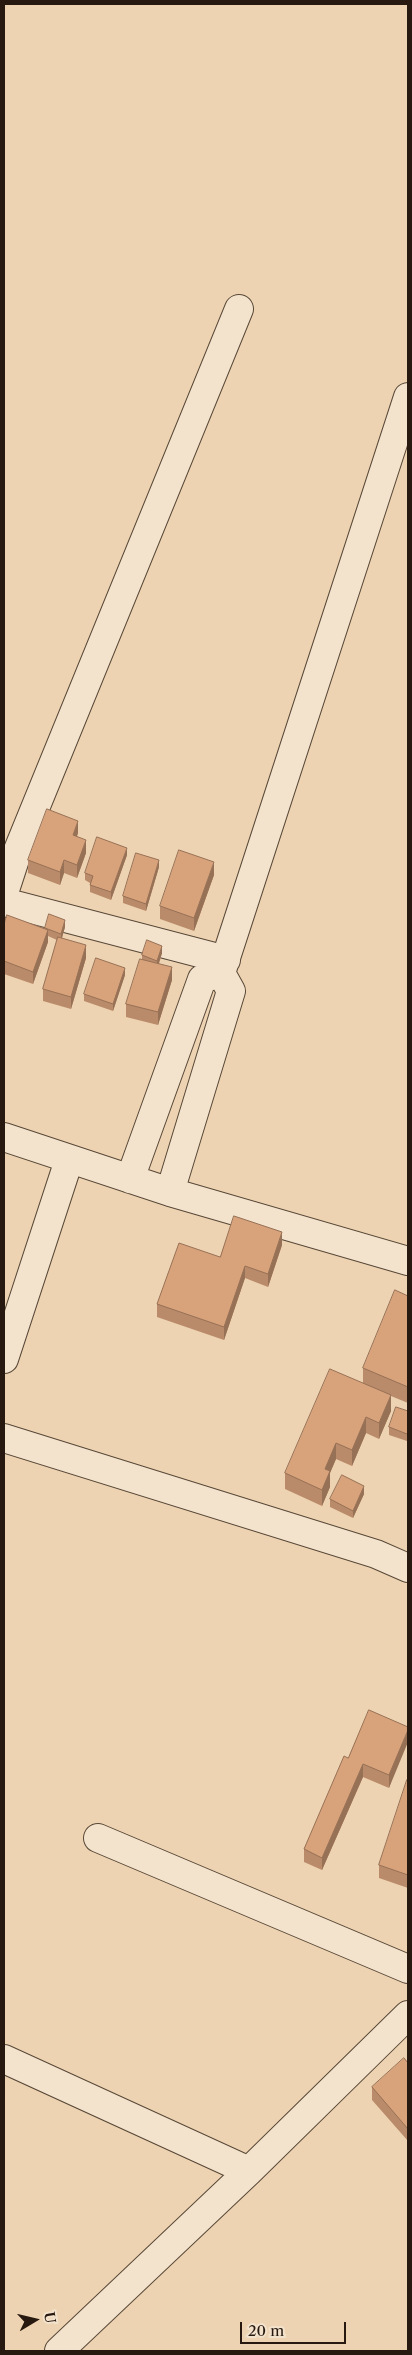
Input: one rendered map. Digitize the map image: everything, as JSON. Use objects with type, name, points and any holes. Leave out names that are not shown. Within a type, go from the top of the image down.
[{"type":"street","points":[[4,893],[11,848],[239,309]]},
{"type":"street","points":[[170,1192],[231,991],[224,966],[408,397]]},
{"type":"street","points":[[4,902],[224,966]]},
{"type":"street","points":[[130,1179],[202,979],[224,966]]},
{"type":"street","points":[[4,1137],[170,1192],[408,1261]]},
{"type":"street","points":[[4,1359],[69,1160]]},
{"type":"street","points":[[4,1438],[376,1554],[408,1568]]},
{"type":"street","points":[[98,1838],[408,1969]]},
{"type":"street","points":[[59,2351],[249,2171],[408,2015]]},
{"type":"street","points":[[4,2059],[249,2171]]},
{"type":"building","points":[[47,809],[78,821],[73,835],[86,840],[77,865],[64,860],[60,872],[28,860]]},
{"type":"building","points":[[97,837],[127,848],[111,892],[90,885],[93,876],[85,873]]},
{"type":"building","points":[[179,850],[214,862],[194,918],[160,906]]},
{"type":"building","points":[[136,853],[159,860],[146,904],[123,896]]},
{"type":"building","points":[[49,914],[65,920],[61,934],[45,928]]},
{"type":"building","points":[[7,915],[48,930],[33,972],[4,961],[4,925]]},
{"type":"building","points":[[58,937],[86,945],[71,997],[43,989]]},
{"type":"building","points":[[147,940],[162,946],[157,961],[142,955]]},
{"type":"building","points":[[96,958],[125,968],[113,1004],[84,994]]},
{"type":"building","points":[[140,959],[172,967],[158,1012],[126,1004]]},
{"type":"building","points":[[234,1216],[282,1232],[268,1274],[245,1266],[224,1327],[157,1304],[179,1243],[220,1257]]},
{"type":"building","points":[[395,1290],[408,1296],[408,1387],[363,1368]]},
{"type":"building","points":[[330,1369],[391,1395],[379,1423],[366,1417],[352,1450],[336,1443],[325,1469],[330,1471],[322,1490],[285,1473]]},
{"type":"building","points":[[396,1407],[408,1411],[407,1434],[389,1427]]},
{"type":"building","points":[[342,1475],[364,1486],[353,1511],[330,1499]]},
{"type":"building","points":[[369,1710],[408,1727],[408,1730],[389,1775],[363,1764],[322,1858],[304,1849],[344,1756],[348,1758]]},
{"type":"building","points":[[408,1781],[408,1875],[379,1865]]},
{"type":"building","points":[[404,2058],[408,2063],[408,2129],[372,2087]]}]
